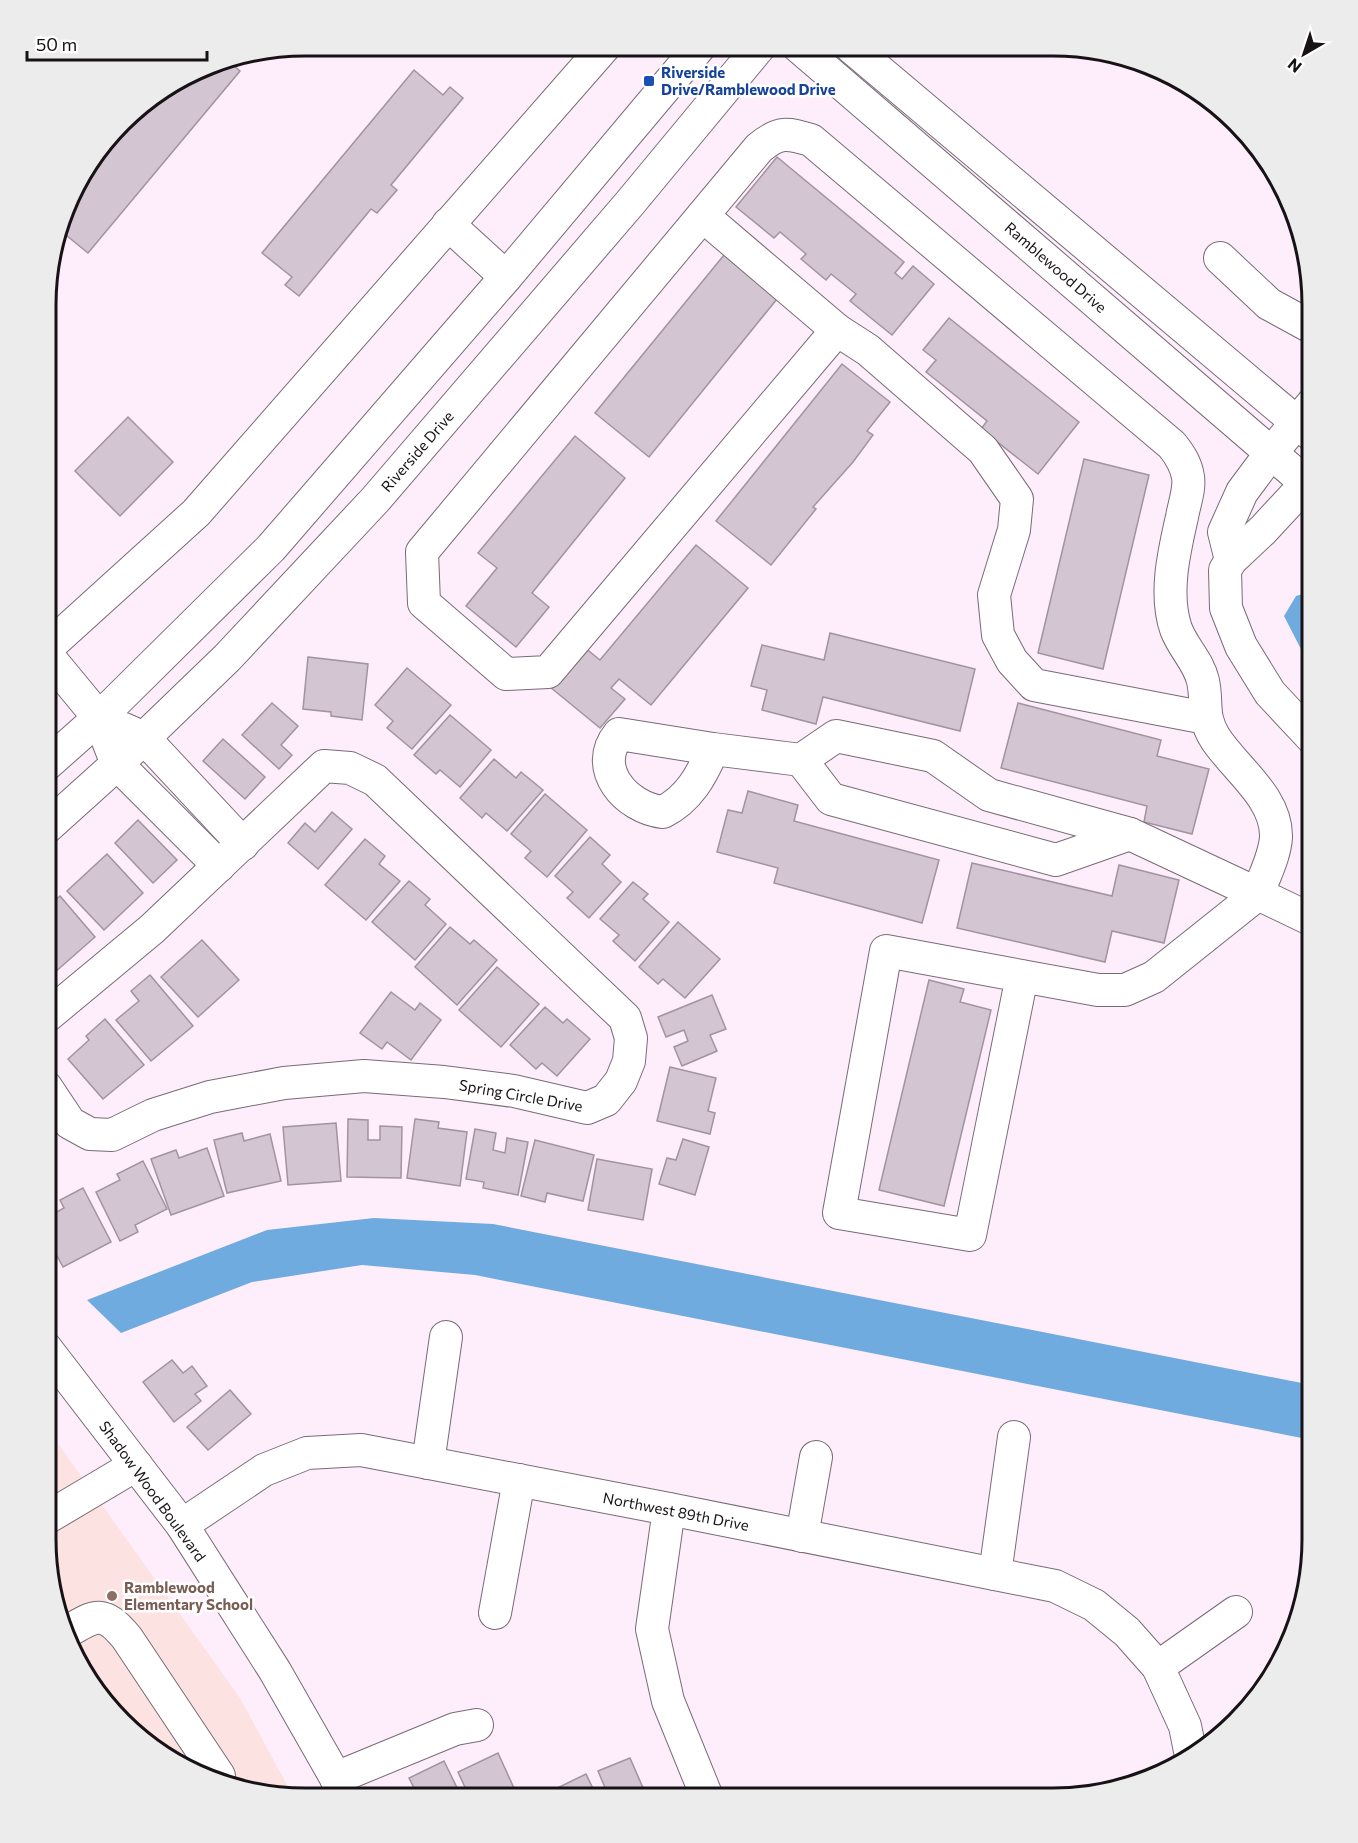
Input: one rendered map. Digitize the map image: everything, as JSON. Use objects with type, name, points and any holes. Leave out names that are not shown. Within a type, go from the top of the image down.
[{"type":"street","points":[[56,640],[196,513],[596,56]]},
{"type":"street","points":[[56,756],[99,718],[272,548],[506,277],[692,56]]},
{"type":"street","name":"Riverside Drive","points":[[56,819],[227,658],[375,500],[630,203],[752,56]]},
{"type":"street","name":"Ramblewood Drive","points":[[810,56],[1271,453],[1302,476]]},
{"type":"street","points":[[862,56],[1302,415]]},
{"type":"street","points":[[837,330],[548,672],[506,674],[424,603],[422,552],[702,216],[759,148],[774,136],[791,134],[811,140],[1172,445],[1184,461],[1189,479],[1175,549],[1170,600],[1176,629],[1197,664],[1203,682],[1206,718],[1215,738],[1237,767],[1257,788],[1271,811],[1276,837],[1258,894],[1154,977],[1125,990],[1098,990],[1022,975],[886,951],[839,1213],[970,1234],[1022,975]]},
{"type":"street","points":[[702,216],[837,330],[868,350],[983,450],[1017,499],[1014,530],[994,595],[998,635],[1011,661],[1034,685],[1206,718]]},
{"type":"street","points":[[448,224],[506,277]]},
{"type":"street","points":[[1220,258],[1269,304],[1302,322]]},
{"type":"street","points":[[1231,560],[1224,532],[1242,492],[1271,453],[1302,425]]},
{"type":"street","points":[[1302,492],[1231,560],[1225,570],[1226,608],[1241,646],[1270,693],[1302,727]]},
{"type":"street","points":[[56,666],[99,718],[117,764],[219,866]]},
{"type":"street","points":[[99,718],[144,738],[243,844]]},
{"type":"street","points":[[713,750],[801,760],[837,735],[933,756],[989,795],[1130,834],[1302,915]]},
{"type":"street","points":[[801,760],[831,799],[1056,860],[1130,834]]},
{"type":"street","name":"Spring Circle Drive","points":[[56,1009],[152,929],[324,766],[350,768],[375,780],[625,1018],[631,1038],[629,1061],[621,1082],[606,1100],[586,1108],[514,1091],[444,1082],[364,1076],[284,1083],[210,1097],[153,1115],[112,1135],[90,1134],[70,1123],[56,1102]]},
{"type":"street","points":[[428,1463],[446,1337]]},
{"type":"street","name":"Shadow Wood Boulevard","points":[[56,1361],[182,1525],[275,1671],[339,1787]]},
{"type":"street","points":[[995,1574],[1014,1437]]},
{"type":"street","name":"Northwest 89th Drive","points":[[182,1525],[264,1470],[307,1453],[362,1450],[1055,1586],[1094,1605],[1127,1632],[1158,1667],[1185,1726],[1189,1747]]},
{"type":"street","points":[[802,1536],[816,1457]]},
{"type":"street","points":[[56,1513],[136,1466]]},
{"type":"street","points":[[495,1613],[519,1480]]},
{"type":"street","points":[[669,1509],[652,1629],[668,1701],[703,1788]]},
{"type":"street","points":[[1158,1667],[1236,1611]]},
{"type":"street","points":[[72,1629],[92,1617],[104,1618],[114,1623],[127,1638],[216,1771]]},
{"type":"street","points":[[339,1787],[454,1729],[477,1725]]},
{"type":"shaded area","name":"Ramblewood Elementary School","points":[[56,1441],[240,1698],[288,1787],[240,1779],[209,1769],[180,1754],[140,1726],[107,1690],[89,1663],[74,1634],[60,1587],[56,1554]]},
{"type":"water","points":[[1302,594],[1302,651],[1284,616],[1296,596]]},
{"type":"water","points":[[374,1218],[493,1224],[1302,1383],[1302,1438],[475,1275],[362,1265],[252,1282],[121,1333],[87,1300],[267,1230]]},
{"type":"building","points":[[234,66],[240,71],[88,253],[66,235],[74,209],[89,180],[117,140],[140,117],[180,89],[209,74]]},
{"type":"building","points":[[414,70],[443,95],[450,87],[463,98],[391,185],[397,190],[377,213],[371,209],[299,296],[285,285],[292,277],[262,253]]},
{"type":"building","points":[[777,157],[904,262],[895,273],[902,279],[913,266],[934,284],[892,335],[850,301],[856,294],[831,274],[826,280],[801,259],[806,254],[780,232],[774,238],[736,207]]},
{"type":"building","points":[[724,255],[777,299],[649,457],[595,413]]},
{"type":"building","points":[[949,318],[1079,422],[1038,474],[981,429],[987,421],[926,372],[936,360],[923,350]]},
{"type":"building","points":[[842,364],[890,402],[867,431],[873,435],[853,462],[813,507],[816,509],[771,565],[716,521]]},
{"type":"building","points":[[128,417],[173,462],[120,516],[75,471]]},
{"type":"building","points":[[575,436],[625,478],[532,593],[549,607],[516,647],[466,606],[497,568],[478,553]]},
{"type":"building","points":[[1084,459],[1149,475],[1103,669],[1038,653]]},
{"type":"building","points":[[696,545],[748,588],[651,705],[619,679],[611,688],[625,699],[600,728],[550,687],[584,647],[600,660]]},
{"type":"building","points":[[830,633],[975,669],[960,731],[823,697],[816,724],[762,710],[767,690],[751,686],[762,645],[824,660]]},
{"type":"building","points":[[308,657],[368,664],[362,720],[331,716],[331,712],[303,709]]},
{"type":"building","points":[[407,668],[451,705],[412,749],[387,728],[393,721],[375,705]]},
{"type":"building","points":[[272,703],[298,726],[281,745],[292,755],[279,769],[242,735]]},
{"type":"building","points":[[1018,703],[1161,740],[1157,756],[1209,769],[1192,834],[1144,822],[1147,806],[1001,768]]},
{"type":"building","points":[[450,715],[491,750],[460,787],[440,770],[436,774],[414,755]]},
{"type":"building","points":[[223,739],[265,777],[245,799],[203,761]]},
{"type":"building","points":[[494,759],[516,778],[521,772],[543,790],[507,831],[486,813],[482,818],[460,798]]},
{"type":"building","points":[[748,791],[798,805],[794,821],[939,860],[922,923],[774,883],[778,868],[717,852],[728,810],[742,813]]},
{"type":"building","points":[[545,794],[587,830],[547,877],[525,858],[531,851],[511,834]]},
{"type":"building","points":[[332,812],[352,829],[318,869],[288,843],[305,823],[315,832]]},
{"type":"building","points":[[138,820],[177,860],[153,883],[115,843]]},
{"type":"building","points":[[590,837],[610,855],[602,864],[621,882],[589,918],[567,898],[573,892],[555,876]]},
{"type":"building","points":[[365,839],[385,856],[379,864],[400,881],[366,920],[325,885]]},
{"type":"building","points":[[107,854],[143,893],[104,930],[67,891]]},
{"type":"building","points":[[972,863],[1112,896],[1119,865],[1179,880],[1164,943],[1112,931],[1105,962],[957,928]]},
{"type":"building","points":[[409,881],[430,899],[425,905],[446,924],[415,960],[372,922]]},
{"type":"building","points":[[633,882],[648,894],[643,899],[669,922],[635,961],[613,941],[619,935],[600,919]]},
{"type":"building","points":[[60,896],[95,937],[56,971],[56,899]]},
{"type":"building","points":[[678,922],[720,959],[685,998],[663,979],[658,984],[639,967]]},
{"type":"building","points":[[450,927],[470,944],[474,940],[497,960],[457,1005],[415,967]]},
{"type":"building","points":[[202,940],[239,980],[198,1017],[161,977]]},
{"type":"building","points":[[497,967],[539,1004],[501,1047],[459,1010]]},
{"type":"building","points":[[150,975],[193,1026],[151,1061],[116,1020],[139,1001],[131,991]]},
{"type":"building","points":[[929,980],[964,989],[960,1002],[991,1010],[944,1206],[879,1190]]},
{"type":"building","points":[[391,992],[415,1010],[420,1003],[441,1020],[411,1060],[387,1042],[382,1049],[360,1033]]},
{"type":"building","points":[[712,995],[726,1029],[710,1035],[717,1051],[682,1066],[674,1047],[688,1041],[684,1030],[666,1037],[658,1017]]},
{"type":"building","points":[[545,1007],[563,1023],[567,1019],[590,1039],[557,1076],[542,1063],[536,1069],[510,1045]]},
{"type":"building","points":[[105,1019],[144,1065],[103,1099],[68,1059],[89,1040],[86,1036]]},
{"type":"building","points":[[670,1067],[716,1078],[708,1111],[715,1113],[710,1134],[657,1121]]},
{"type":"building","points":[[348,1119],[368,1120],[368,1140],[380,1140],[380,1126],[402,1127],[401,1178],[347,1177]]},
{"type":"building","points":[[415,1119],[439,1122],[438,1128],[467,1132],[460,1186],[407,1178]]},
{"type":"building","points":[[336,1123],[341,1181],[288,1185],[283,1127]]},
{"type":"building","points":[[475,1129],[496,1133],[493,1150],[505,1153],[507,1138],[528,1142],[518,1195],[483,1188],[484,1182],[466,1179]]},
{"type":"building","points":[[242,1133],[244,1141],[270,1134],[281,1181],[227,1193],[214,1140]]},
{"type":"building","points":[[683,1139],[709,1147],[695,1195],[659,1184],[667,1158],[676,1160]]},
{"type":"building","points":[[535,1140],[594,1155],[583,1201],[547,1193],[545,1202],[521,1196]]},
{"type":"building","points":[[207,1148],[224,1196],[171,1215],[151,1159],[176,1150],[179,1158]]},
{"type":"building","points":[[597,1159],[652,1169],[643,1220],[588,1210]]},
{"type":"building","points":[[143,1161],[167,1209],[135,1225],[138,1232],[120,1241],[96,1192],[120,1180],[117,1174]]},
{"type":"building","points":[[83,1188],[111,1242],[63,1267],[56,1254],[56,1212],[64,1208],[60,1200]]},
{"type":"building","points":[[172,1360],[183,1373],[192,1366],[207,1386],[195,1394],[201,1401],[174,1422],[143,1382]]},
{"type":"building","points":[[230,1390],[251,1414],[208,1450],[187,1427]]},
{"type":"building","points":[[498,1753],[514,1788],[465,1788],[458,1772]]},
{"type":"building","points":[[630,1758],[643,1788],[605,1788],[598,1771]]},
{"type":"building","points":[[444,1761],[457,1788],[414,1788],[409,1778]]},
{"type":"building","points":[[586,1774],[593,1788],[557,1788]]},
{"type":"place","name":"Riverside Drive/Ramblewood Drive","points":[[649,81]]},
{"type":"place","name":"Ramblewood Elementary School","points":[[112,1596]]}]
